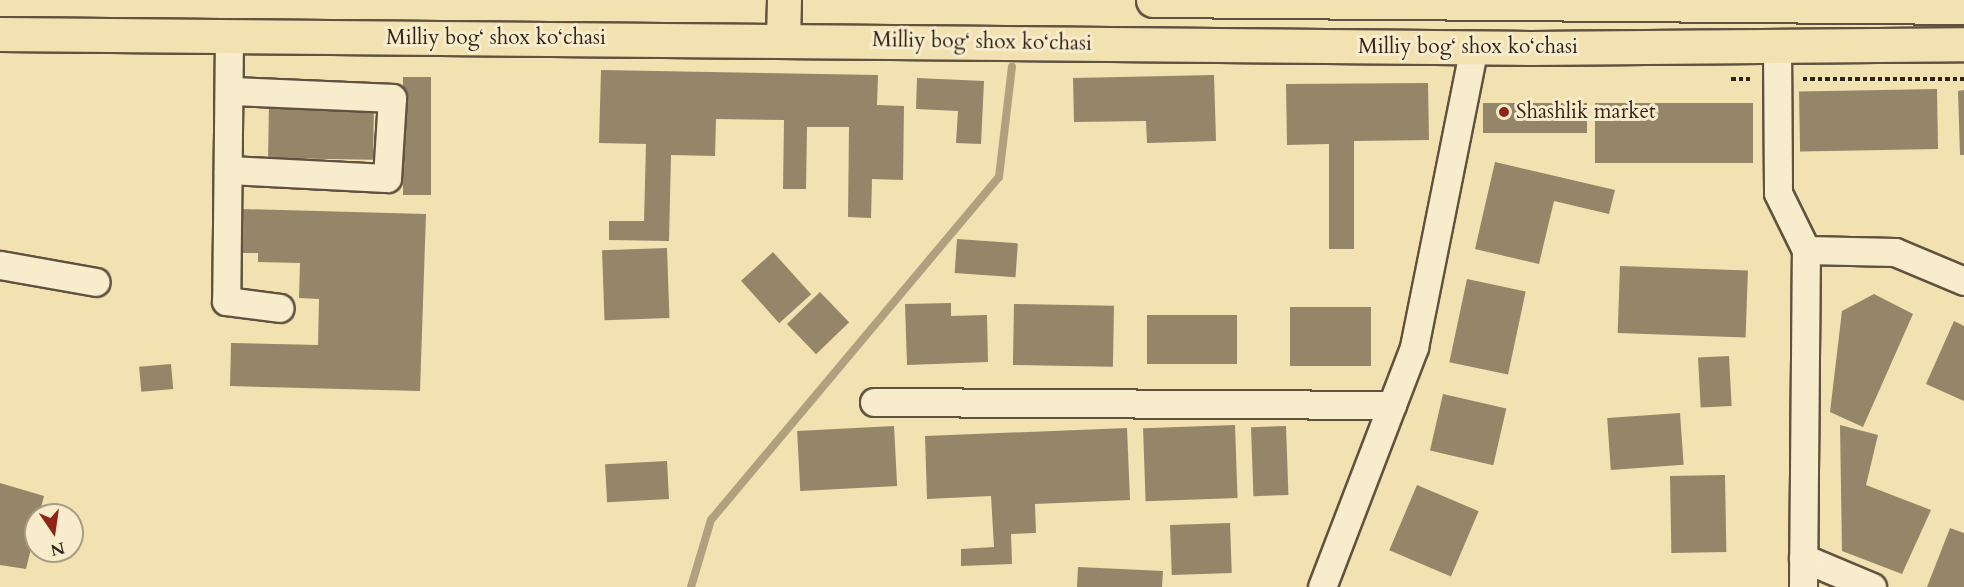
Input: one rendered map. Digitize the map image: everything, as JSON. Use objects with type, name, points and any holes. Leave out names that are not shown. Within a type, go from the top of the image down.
[{"type":"main road","points":[[783,40],[784,0]]},
{"type":"main road","name":"Milliy bog‘ shox ko‘chasi","points":[[1153,0],[1627,2],[1964,7]]},
{"type":"main road","points":[[1200,0],[1201,44]]},
{"type":"main road","name":"Milliy bog‘ shox ko‘chasi","points":[[0,34],[1474,47],[1964,44]]},
{"type":"street","points":[[229,36],[226,301],[280,308]]},
{"type":"street","points":[[1777,46],[1778,193],[1806,250],[1803,587]]},
{"type":"street","points":[[1322,587],[1413,347],[1474,47]]},
{"type":"street","points":[[228,170],[387,178],[392,98],[229,91]]},
{"type":"street","points":[[1806,250],[1895,252],[1964,281]]},
{"type":"street","points":[[0,265],[96,282]]},
{"type":"street","points":[[874,402],[1392,405]]},
{"type":"street","points":[[1803,558],[1872,587]]},
{"type":"path","points":[[1717,79],[1964,79]]},
{"type":"building","points":[[601,70],[878,75],[877,105],[904,106],[903,180],[872,179],[871,218],[848,217],[849,127],[807,127],[806,189],[783,189],[784,120],[716,119],[715,156],[671,155],[669,241],[609,240],[609,221],[644,221],[646,144],[599,143]]},
{"type":"building","points":[[1214,75],[1216,141],[1147,143],[1146,121],[1074,122],[1073,78]]},
{"type":"building","points":[[403,77],[431,77],[431,195],[403,195]]},
{"type":"building","points":[[917,78],[984,81],[981,144],[956,143],[958,111],[916,109]]},
{"type":"building","points":[[1428,83],[1429,140],[1354,141],[1354,249],[1329,249],[1329,144],[1287,145],[1286,84]]},
{"type":"building","points":[[1937,89],[1938,149],[1800,151],[1799,91]]},
{"type":"building","points":[[1964,90],[1964,155],[1960,155],[1958,91]]},
{"type":"building","points":[[1483,103],[1587,103],[1587,133],[1483,133]]},
{"type":"building","points":[[1595,103],[1753,103],[1753,163],[1595,163]]},
{"type":"building","points":[[269,104],[374,106],[373,160],[268,158]]},
{"type":"building","points":[[1495,162],[1615,190],[1609,214],[1554,201],[1539,264],[1475,249]]},
{"type":"building","points":[[241,209],[426,214],[420,391],[230,386],[231,343],[318,345],[319,299],[299,298],[300,263],[258,262],[258,253],[239,253]]},
{"type":"building","points":[[957,239],[1018,243],[1015,277],[955,273]]},
{"type":"building","points":[[667,248],[669,318],[604,320],[602,250]]},
{"type":"building","points":[[773,252],[811,294],[779,323],[741,281]]},
{"type":"building","points":[[1620,266],[1748,270],[1746,337],[1618,333]]},
{"type":"building","points":[[1467,279],[1526,291],[1508,375],[1449,362]]},
{"type":"building","points":[[820,292],[849,322],[816,354],[787,324]]},
{"type":"building","points":[[1874,294],[1913,314],[1863,427],[1830,412],[1842,311]]},
{"type":"building","points":[[951,303],[951,316],[987,315],[988,362],[907,365],[905,304]]},
{"type":"building","points":[[1014,304],[1114,306],[1113,367],[1013,365]]},
{"type":"building","points":[[1290,307],[1371,307],[1371,366],[1290,366]]},
{"type":"building","points":[[1147,315],[1237,315],[1237,364],[1147,364]]},
{"type":"building","points":[[1954,321],[1964,326],[1964,401],[1926,384]]},
{"type":"building","points":[[1729,356],[1732,406],[1701,408],[1698,358]]},
{"type":"building","points":[[171,364],[173,389],[141,392],[139,367]]},
{"type":"building","points":[[1443,394],[1506,409],[1493,465],[1430,451]]},
{"type":"building","points":[[1680,413],[1684,465],[1611,470],[1607,418]]},
{"type":"building","points":[[1235,425],[1238,498],[1146,501],[1143,428]]},
{"type":"building","points":[[1840,425],[1878,435],[1866,485],[1931,510],[1902,574],[1842,551]]},
{"type":"building","points":[[894,426],[897,486],[800,491],[797,431]]},
{"type":"building","points":[[1286,426],[1288,495],[1253,496],[1251,427]]},
{"type":"building","points":[[1127,428],[1130,500],[1035,504],[1036,533],[1011,534],[1012,564],[961,566],[961,549],[994,547],[991,496],[927,499],[925,436]]},
{"type":"building","points":[[667,461],[669,499],[607,502],[605,464]]},
{"type":"building","points":[[1725,475],[1726,552],[1671,553],[1670,476]]},
{"type":"building","points":[[0,483],[44,496],[42,503],[24,503],[24,563],[27,563],[26,569],[0,565]]},
{"type":"building","points":[[1417,485],[1479,511],[1451,577],[1389,550]]},
{"type":"building","points":[[1230,523],[1232,573],[1172,575],[1170,525]]},
{"type":"building","points":[[1950,528],[1964,533],[1964,587],[1927,587]]},
{"type":"building","points":[[1078,567],[1163,571],[1162,587],[1077,587]]},
{"type":"waterway","points":[[691,587],[711,520],[999,177],[1012,67]]},
{"type":"place","name":"Shashlik market","points":[[1504,112]]}]
